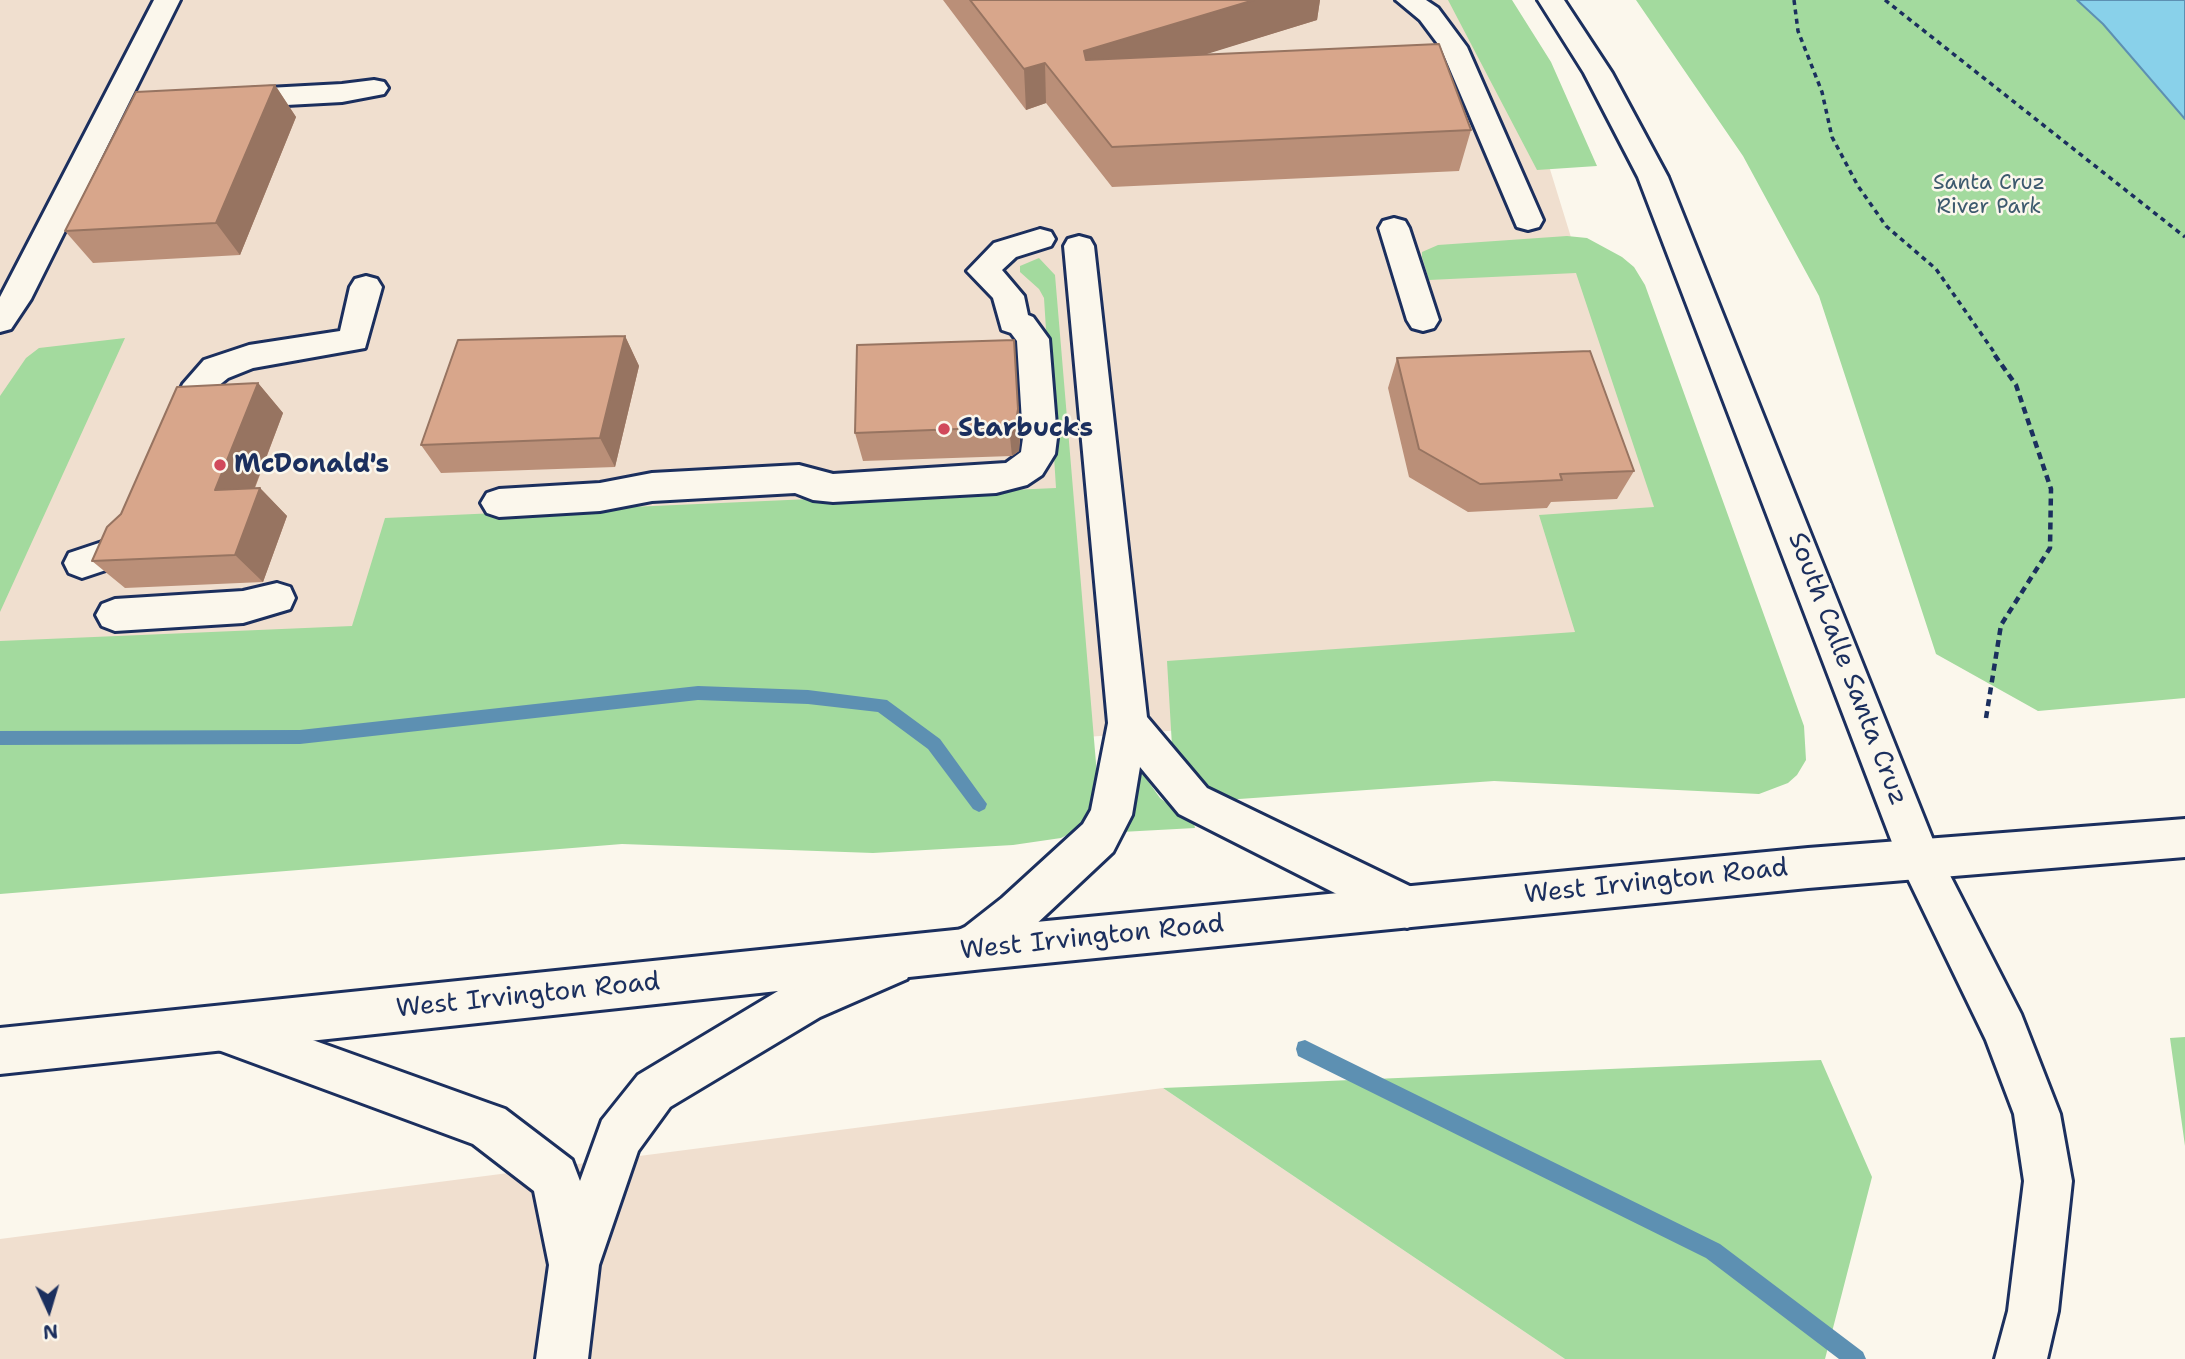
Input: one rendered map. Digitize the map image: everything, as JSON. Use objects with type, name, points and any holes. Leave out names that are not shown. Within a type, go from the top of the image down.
[{"type":"main road","points":[[0,321],[127,104],[167,0]]},
{"type":"main road","points":[[1409,0],[1429,14],[1454,47],[1528,220]]},
{"type":"main road","name":"South Calle Santa Cruz","points":[[1551,0],[1598,73],[1653,177],[1880,752],[1919,858],[2005,1030],[2037,1114],[2048,1181],[2032,1311],[2021,1359]]},
{"type":"main road","points":[[206,100],[342,93],[374,88]]},
{"type":"main road","points":[[1394,228],[1423,320]]},
{"type":"main road","points":[[499,503],[600,497],[652,487],[799,479],[813,486],[833,488],[996,479],[1015,475],[1030,466],[1038,454],[1040,438],[1033,339],[1022,325],[1013,322],[1008,296],[997,282],[982,271],[1005,250],[1040,239]]},
{"type":"main road","points":[[963,950],[980,942],[1017,913],[1098,838],[1111,815],[1128,723],[1079,246]]},
{"type":"main road","points":[[162,469],[199,384],[232,361],[344,342],[366,287]]},
{"type":"main road","points":[[82,563],[114,553],[128,542],[147,505]]},
{"type":"main road","points":[[115,615],[243,607],[276,598]]},
{"type":"main road","points":[[1128,723],[1192,801],[1407,907]]},
{"type":"main road","name":"West Irvington Road","points":[[0,1051],[963,950],[1919,858],[2185,838]]},
{"type":"main road","points":[[562,1359],[574,1265],[619,1137],[654,1091],[804,1001],[915,955]]},
{"type":"main road","points":[[218,1028],[488,1126],[555,1177],[574,1265]]},
{"type":"path","points":[[1794,0],[1798,31],[1822,92],[1832,136],[1858,186],[1886,226],[1936,269],[2016,385],[2050,489],[2050,548],[2001,625],[1986,718]]},
{"type":"path","points":[[1885,0],[2185,237]]},
{"type":"shaded area","points":[[0,0],[1464,0],[1524,85],[1711,691],[0,817]]},
{"type":"shaded area","points":[[1163,1088],[1565,1359],[0,1359],[0,1239]]},
{"type":"green space","points":[[1448,0],[1512,0],[1551,62],[1597,166],[1537,170]]},
{"type":"green space","name":"Santa Cruz River Park","points":[[1636,0],[2185,0],[2185,698],[2038,711],[1936,654],[1819,296],[1743,156]]},
{"type":"green space","points":[[1567,236],[1587,238],[1622,257],[1634,267],[1645,285],[1804,726],[1806,760],[1797,775],[1788,783],[1759,794],[1494,781],[1225,800],[1209,796],[1173,763],[1167,661],[1575,632],[1539,515],[1654,507],[1576,273],[1429,280],[1422,257],[1422,252],[1438,245]]},
{"type":"green space","points":[[1039,258],[1055,275],[1098,787],[1094,809],[1073,832],[1061,838],[1013,845],[873,853],[622,844],[0,894],[0,641],[352,626],[385,518],[1056,488],[1044,298],[1039,289],[1020,272],[1020,266]]},
{"type":"green space","points":[[125,338],[0,612],[0,396],[26,358],[39,348]]},
{"type":"green space","points":[[1143,774],[1160,798],[1194,824],[1195,828],[1121,832],[1133,807],[1137,775]]},
{"type":"green space","points":[[2185,1037],[2185,1146],[2170,1038]]},
{"type":"green space","points":[[1821,1060],[1872,1177],[1825,1359],[1565,1359],[1163,1088]]},
{"type":"water","points":[[2077,0],[2185,0],[2185,119],[2103,24]]},
{"type":"building","points":[[970,0],[1254,0],[1084,51],[1086,60],[1439,44],[1471,130],[1112,147],[1045,63],[1024,69]]},
{"type":"building","points":[[275,85],[216,223],[65,231],[136,92]]},
{"type":"building","points":[[625,336],[600,438],[421,445],[458,340]]},
{"type":"building","name":"Starbucks","points":[[1014,340],[1018,409],[1016,422],[1009,427],[855,433],[857,345]]},
{"type":"building","points":[[1590,351],[1634,471],[1560,474],[1562,480],[1480,484],[1419,449],[1397,358]]},
{"type":"building","points":[[258,383],[215,490],[260,488],[235,555],[92,561],[107,527],[121,514],[177,387]]},
{"type":"waterway","points":[[0,738],[300,737],[698,693],[808,697],[881,705],[934,744],[979,804]]},
{"type":"waterway","points":[[1305,1049],[1713,1251],[1856,1359]]},
{"type":"place","name":"Starbucks","points":[[944,429]]},
{"type":"place","name":"McDonald's","points":[[220,465]]}]
